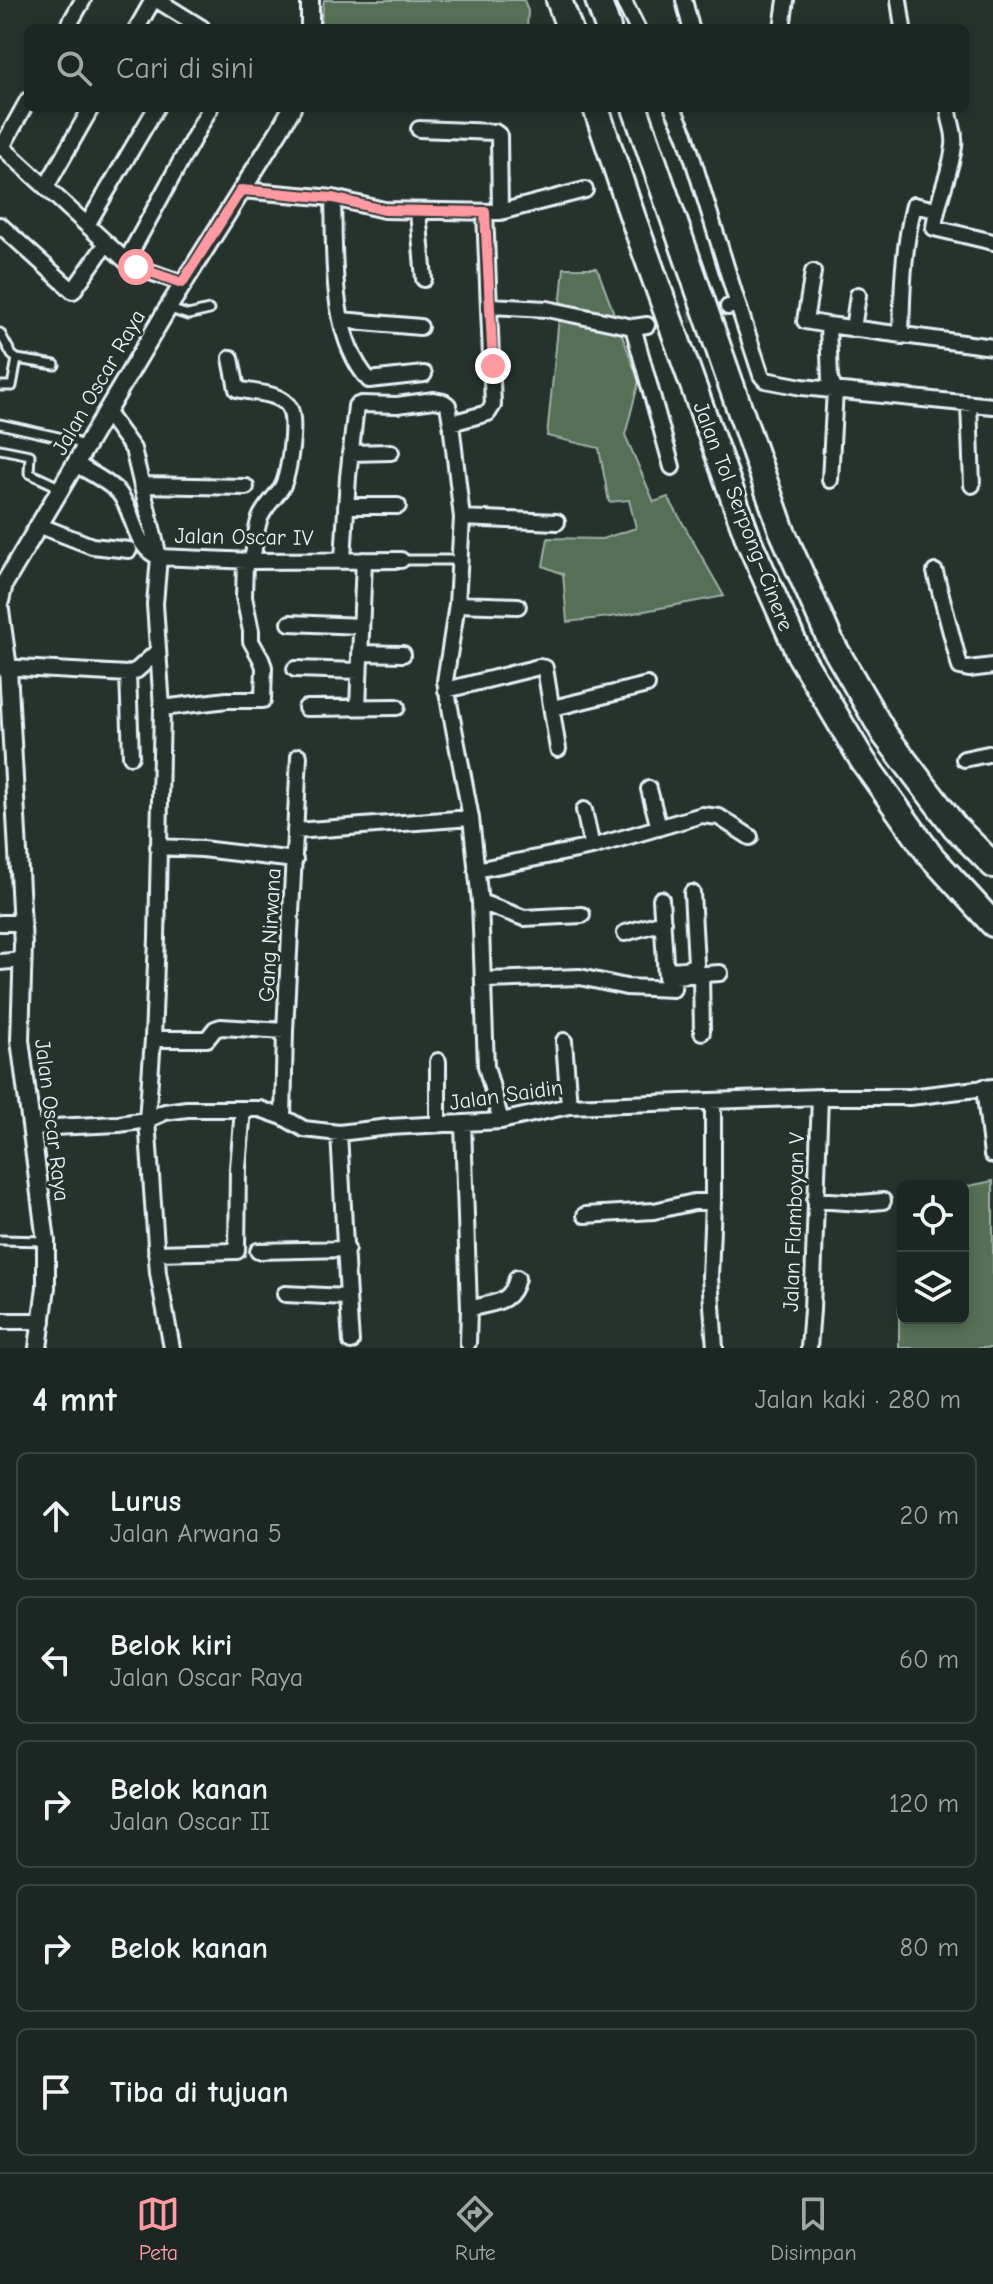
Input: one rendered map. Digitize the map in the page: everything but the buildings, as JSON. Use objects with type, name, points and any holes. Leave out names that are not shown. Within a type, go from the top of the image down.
[{"type":"highway","points":[[559,0],[568,24]]},
{"type":"highway","points":[[598,0],[607,24]]},
{"type":"highway","name":"Jalan Tol Serpong–Cinere","points":[[597,112],[749,541],[799,654],[879,785],[930,855],[993,924]]},
{"type":"highway","name":"Jalan Tol Serpong–Cinere","points":[[636,112],[782,531],[831,642],[885,735],[955,827],[993,865]]},
{"type":"street","points":[[69,24],[83,0]]},
{"type":"street","points":[[140,24],[155,0],[195,24]]},
{"type":"street","points":[[310,0],[310,24]]},
{"type":"street","points":[[623,0],[635,24]]},
{"type":"street","points":[[684,0],[690,24]]},
{"type":"street","points":[[783,24],[786,0]]},
{"type":"street","points":[[899,0],[902,24]]},
{"type":"street","points":[[24,107],[1,146],[126,261],[182,283]]},
{"type":"street","points":[[46,187],[89,112]]},
{"type":"street","points":[[87,225],[154,112]]},
{"type":"street","points":[[126,261],[208,112]]},
{"type":"street","name":"Jalan Oscar Raya","points":[[0,601],[4,584],[38,525],[182,283],[290,112]]},
{"type":"street","points":[[675,112],[685,134],[733,306],[765,380],[802,387],[993,406]]},
{"type":"street","points":[[949,112],[955,145],[951,170],[946,176],[936,210],[934,228],[993,242]]},
{"type":"street","points":[[419,129],[495,132],[499,135],[492,212],[493,405],[488,413],[451,423]]},
{"type":"street","points":[[241,190],[333,198],[384,210],[418,212],[492,212],[585,190]]},
{"type":"street","points":[[333,198],[341,320],[363,373],[369,380],[424,374]]},
{"type":"street","points":[[901,336],[907,232],[914,205],[936,210]]},
{"type":"street","points":[[418,212],[424,279]]},
{"type":"street","points":[[0,225],[73,291],[106,244]]},
{"type":"street","points":[[813,272],[805,321],[993,347]]},
{"type":"street","points":[[853,329],[858,295]]},
{"type":"street","points":[[491,306],[547,309],[640,326],[672,467]]},
{"type":"street","points":[[341,320],[420,327]]},
{"type":"street","points":[[828,325],[830,380],[835,390],[830,480]]},
{"type":"street","points":[[162,708],[227,700],[263,700],[264,667],[251,641],[245,605],[249,561],[261,515],[282,486],[290,464],[292,417],[291,409],[274,397],[237,389],[231,358]]},
{"type":"street","points":[[343,559],[356,406],[434,400],[448,405],[462,518],[457,604],[445,681],[471,818],[480,902],[486,1066],[501,1121]]},
{"type":"street","points":[[969,404],[972,485]]},
{"type":"street","points":[[106,412],[133,449],[159,557],[155,604],[162,708],[153,1039],[147,1120],[156,1253],[172,1348]]},
{"type":"street","points":[[350,453],[391,452]]},
{"type":"street","name":"Jalan Oscar IV","points":[[76,464],[120,494],[141,541],[150,553],[159,557],[249,561],[401,560]]},
{"type":"street","points":[[142,485],[246,487]]},
{"type":"street","points":[[346,506],[398,506]]},
{"type":"street","points":[[462,518],[557,522]]},
{"type":"street","points":[[38,525],[92,546],[129,550]]},
{"type":"street","points":[[358,707],[364,560]]},
{"type":"street","points":[[935,572],[960,667],[993,666]]},
{"type":"street","points":[[457,604],[518,606]]},
{"type":"street","name":"Jalan Oscar Raya","points":[[0,610],[22,923],[20,1040],[46,1241],[46,1287],[38,1348]]},
{"type":"street","points":[[290,623],[361,626]]},
{"type":"street","points":[[4,668],[128,674],[158,651]]},
{"type":"street","points":[[360,653],[403,654]]},
{"type":"street","points":[[446,690],[541,666],[546,670],[558,749]]},
{"type":"street","points":[[295,669],[359,671]]},
{"type":"street","points":[[128,674],[131,756]]},
{"type":"street","points":[[553,708],[647,685]]},
{"type":"street","points":[[306,708],[397,707]]},
{"type":"street","points":[[964,759],[993,753]]},
{"type":"street","name":"Gang Nirwana","points":[[283,1117],[299,756]]},
{"type":"street","points":[[649,789],[659,828]]},
{"type":"street","points":[[584,810],[592,847]]},
{"type":"street","points":[[476,870],[592,847],[709,815],[728,822],[750,837]]},
{"type":"street","points":[[295,831],[471,818]]},
{"type":"street","points":[[158,847],[295,860]]},
{"type":"street","points":[[666,969],[686,969],[696,963],[692,893]]},
{"type":"street","points":[[661,899],[666,969],[666,984],[662,988]]},
{"type":"street","points":[[480,902],[524,918],[582,915]]},
{"type":"street","points":[[625,933],[663,922]]},
{"type":"street","points":[[0,923],[22,923]]},
{"type":"street","points":[[0,962],[23,960]]},
{"type":"street","points":[[483,980],[580,977],[626,987],[674,989],[674,976],[720,973]]},
{"type":"street","points":[[701,974],[702,1032]]},
{"type":"street","points":[[153,1039],[207,1039],[221,1027],[285,1031]]},
{"type":"street","points":[[564,1041],[569,1106]]},
{"type":"street","points":[[438,1061],[438,1125]]},
{"type":"street","points":[[988,1087],[992,1155]]},
{"type":"street","name":"Jalan Saidin","points":[[31,1128],[119,1124],[187,1109],[260,1109],[304,1129],[339,1133],[501,1121],[569,1106],[910,1097],[988,1087]]},
{"type":"street","name":"Jalan Flamboyan V","points":[[809,1348],[820,1097]]},
{"type":"street","points":[[713,1101],[710,1277],[715,1348]]},
{"type":"street","points":[[156,1253],[237,1251],[238,1168],[243,1109]]},
{"type":"street","points":[[463,1124],[468,1343]]},
{"type":"street","points":[[339,1133],[347,1249],[346,1297],[351,1342]]},
{"type":"street","points":[[815,1200],[883,1201]]},
{"type":"street","points":[[585,1215],[654,1211],[685,1203],[713,1202]]},
{"type":"street","points":[[258,1251],[347,1249]]},
{"type":"street","points":[[469,1309],[506,1298],[513,1293],[517,1278]]},
{"type":"street","points":[[285,1294],[346,1297]]},
{"type":"street","points":[[0,1321],[43,1321]]},
{"type":"lane","points":[[168,308],[188,315],[209,310]]},
{"type":"lane","points":[[0,333],[17,359],[55,365]]},
{"type":"lane","points":[[0,386],[12,386],[17,359]]},
{"type":"lane","points":[[0,424],[72,440],[85,449]]},
{"type":"lane","points":[[0,449],[30,455],[29,473],[61,488]]},
{"type":"lane","name":"Jalan Oscar IV","points":[[401,560],[459,560]]},
{"type":"lane","points":[[0,1240],[46,1241]]},
{"type":"green space","points":[[324,0],[524,0],[528,11],[527,24],[321,24]]},
{"type":"green space","points":[[564,268],[597,268],[639,381],[625,435],[654,502],[668,497],[724,596],[618,616],[567,622],[563,574],[543,566],[548,538],[602,539],[636,528],[629,500],[609,502],[599,448],[547,436]]},
{"type":"green space","points":[[993,1181],[993,1348],[899,1348],[899,1324],[969,1324],[969,1186]]},
{"type":"tunnel","points":[[647,325],[713,311]]},
{"type":"route","points":[[136,267],[182,283],[241,190],[333,198],[384,210],[485,212],[493,366]]}]
